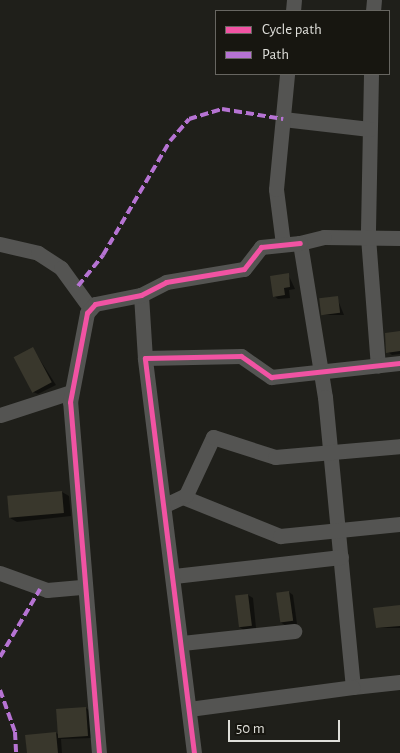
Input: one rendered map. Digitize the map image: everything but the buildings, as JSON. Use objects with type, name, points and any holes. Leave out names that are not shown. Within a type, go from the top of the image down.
[{"type":"street","points":[[283,244],[276,189],[287,75]]},
{"type":"street","points":[[371,75],[368,237],[378,366]]},
{"type":"street","points":[[283,119],[369,129]]},
{"type":"street","points":[[90,308],[141,295],[166,282],[244,269],[253,262],[258,249],[324,237],[400,238]]},
{"type":"street","points":[[300,242],[322,374],[331,455],[336,532],[341,557],[353,688]]},
{"type":"street","points":[[0,244],[38,254],[61,268],[90,308],[71,392],[84,587],[99,753]]},
{"type":"street","points":[[141,295],[145,358],[174,576],[194,753]]},
{"type":"street","points":[[145,358],[241,356],[271,378],[322,374],[400,363]]},
{"type":"street","points":[[0,415],[71,392]]},
{"type":"street","points":[[165,505],[183,497],[213,437],[275,457],[331,455],[400,446]]},
{"type":"street","points":[[183,497],[270,534],[290,536],[400,524]]},
{"type":"street","points":[[290,536],[293,562]]},
{"type":"street","points":[[174,576],[341,557]]},
{"type":"street","points":[[0,573],[47,590],[84,587]]},
{"type":"street","points":[[182,643],[294,631]]},
{"type":"street","points":[[189,709],[400,682]]},
{"type":"marked path","points":[[78,286],[103,255],[170,141],[189,119],[222,109],[283,119]]},
{"type":"marked path","points":[[0,657],[40,589]]},
{"type":"marked path","points":[[0,690],[15,732],[16,753]]},
{"type":"cycle path","points":[[99,753],[70,402],[87,313],[95,304],[141,295],[166,282],[244,269],[261,247],[300,243]]},
{"type":"cycle path","points":[[194,753],[145,358],[241,356],[271,377],[400,363]]}]
